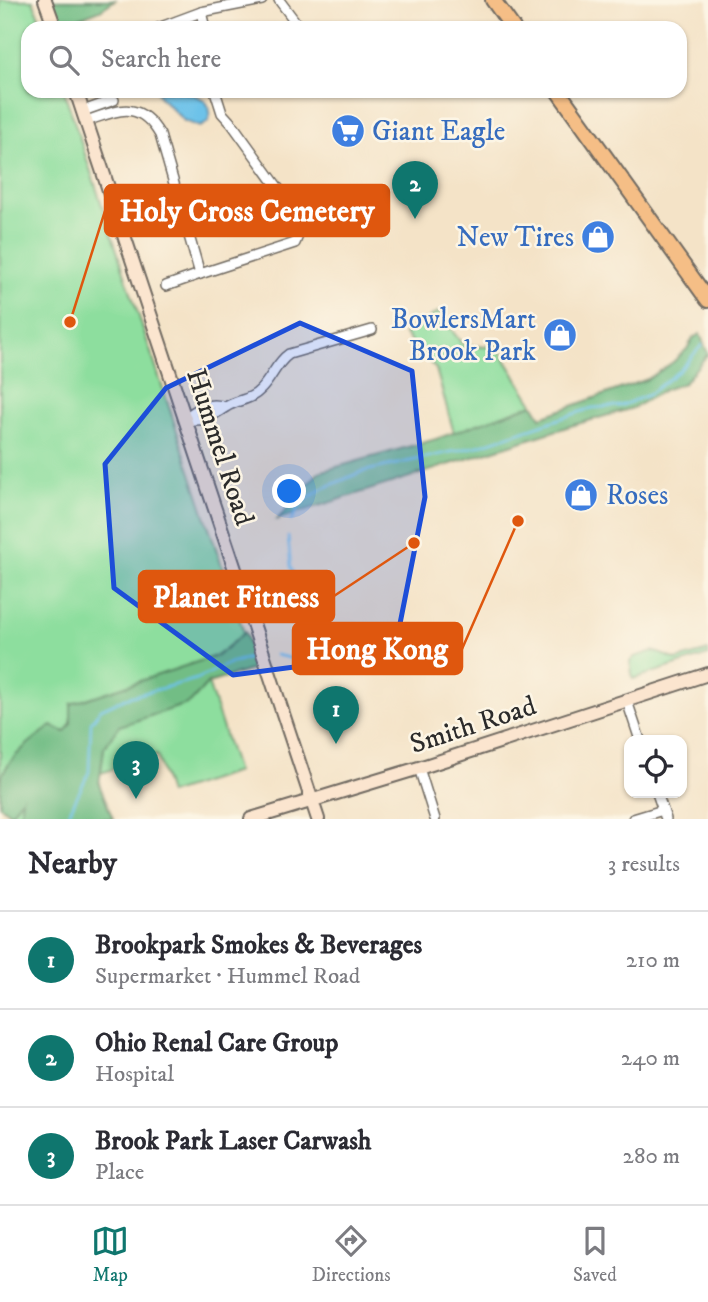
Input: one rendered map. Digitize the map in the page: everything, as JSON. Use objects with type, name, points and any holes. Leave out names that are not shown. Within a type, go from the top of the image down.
[{"type":"main road","points":[[493,0],[508,21]]},
{"type":"main road","points":[[563,98],[708,300]]},
{"type":"street","points":[[45,0],[52,21]]},
{"type":"street","points":[[177,21],[201,12],[262,0]]},
{"type":"street","points":[[279,0],[295,21]]},
{"type":"street","points":[[201,12],[203,21]]},
{"type":"street","name":"Hummel Road","points":[[79,98],[318,819]]},
{"type":"street","points":[[166,286],[295,243],[301,228],[297,214],[222,113],[217,98]]},
{"type":"street","points":[[85,116],[114,101],[153,123],[160,135],[200,274]]},
{"type":"street","points":[[185,419],[193,411],[209,406],[218,404],[225,407],[243,402],[267,382],[289,354],[372,330]]},
{"type":"street","name":"Smith Road","points":[[251,819],[419,768],[708,674]]},
{"type":"street","points":[[627,701],[638,735]]},
{"type":"street","points":[[419,768],[435,819]]},
{"type":"street","points":[[633,819],[664,815],[659,798]]},
{"type":"highlighted area","points":[[300,323],[412,371],[425,497],[394,654],[233,675],[114,588],[105,464],[166,388]]},
{"type":"green space","points":[[0,0],[33,0],[40,21],[21,21],[21,98],[66,98],[252,657],[75,713],[106,819],[11,819],[0,785]]},
{"type":"green space","points":[[52,0],[115,0],[100,10],[71,21],[60,21]]},
{"type":"green space","points":[[438,312],[463,345],[486,347],[494,342],[533,404],[454,433],[436,369],[404,334]]},
{"type":"green space","points":[[700,334],[708,354],[684,383],[664,390],[633,408],[278,519],[319,472],[436,439],[533,404],[541,417],[648,379],[673,362],[687,349],[693,338]]},
{"type":"green space","points":[[245,632],[257,668],[208,683],[190,703],[119,726],[104,748],[99,784],[113,819],[20,819],[22,798],[11,814],[0,806],[1,778],[9,763],[30,742],[52,726],[65,732],[71,723],[71,704],[218,655]]},
{"type":"green space","points":[[653,651],[677,660],[708,651],[708,655],[633,679],[630,662],[634,657]]},
{"type":"green space","points":[[208,683],[237,772],[169,794],[157,755],[101,773],[104,748],[119,726],[190,703]]},
{"type":"water","points":[[161,98],[200,98],[207,104],[210,112],[208,122],[200,127],[184,121]]},
{"type":"waterway","points":[[291,521],[301,503],[322,489],[361,472],[478,446],[592,408],[620,406],[648,395],[680,370],[702,345]]},
{"type":"waterway","points":[[288,537],[291,568],[309,609],[308,618]]},
{"type":"waterway","points":[[276,655],[293,659],[302,634]]},
{"type":"waterway","points":[[66,819],[89,772],[91,722],[101,709],[125,698],[197,679],[230,663],[254,657]]},
{"type":"waterway","points":[[293,659],[305,665]]},
{"type":"place","name":"Giant Eagle","points":[[348,131]]},
{"type":"place","name":"Ohio Renal Care Group","points":[[415,219]]},
{"type":"place","name":"New Tires","points":[[598,237]]},
{"type":"place","name":"Holy Cross Cemetery","points":[[70,322]]},
{"type":"place","name":"BowlersMart Brook Park","points":[[560,335]]},
{"type":"place","name":"Roses","points":[[581,495]]},
{"type":"place","name":"Hong Kong","points":[[518,521]]},
{"type":"place","name":"Planet Fitness","points":[[414,543]]},
{"type":"place","name":"Brookpark Smokes & Beverages","points":[[336,744]]},
{"type":"place","name":"Brook Park Laser Carwash","points":[[136,799]]}]
